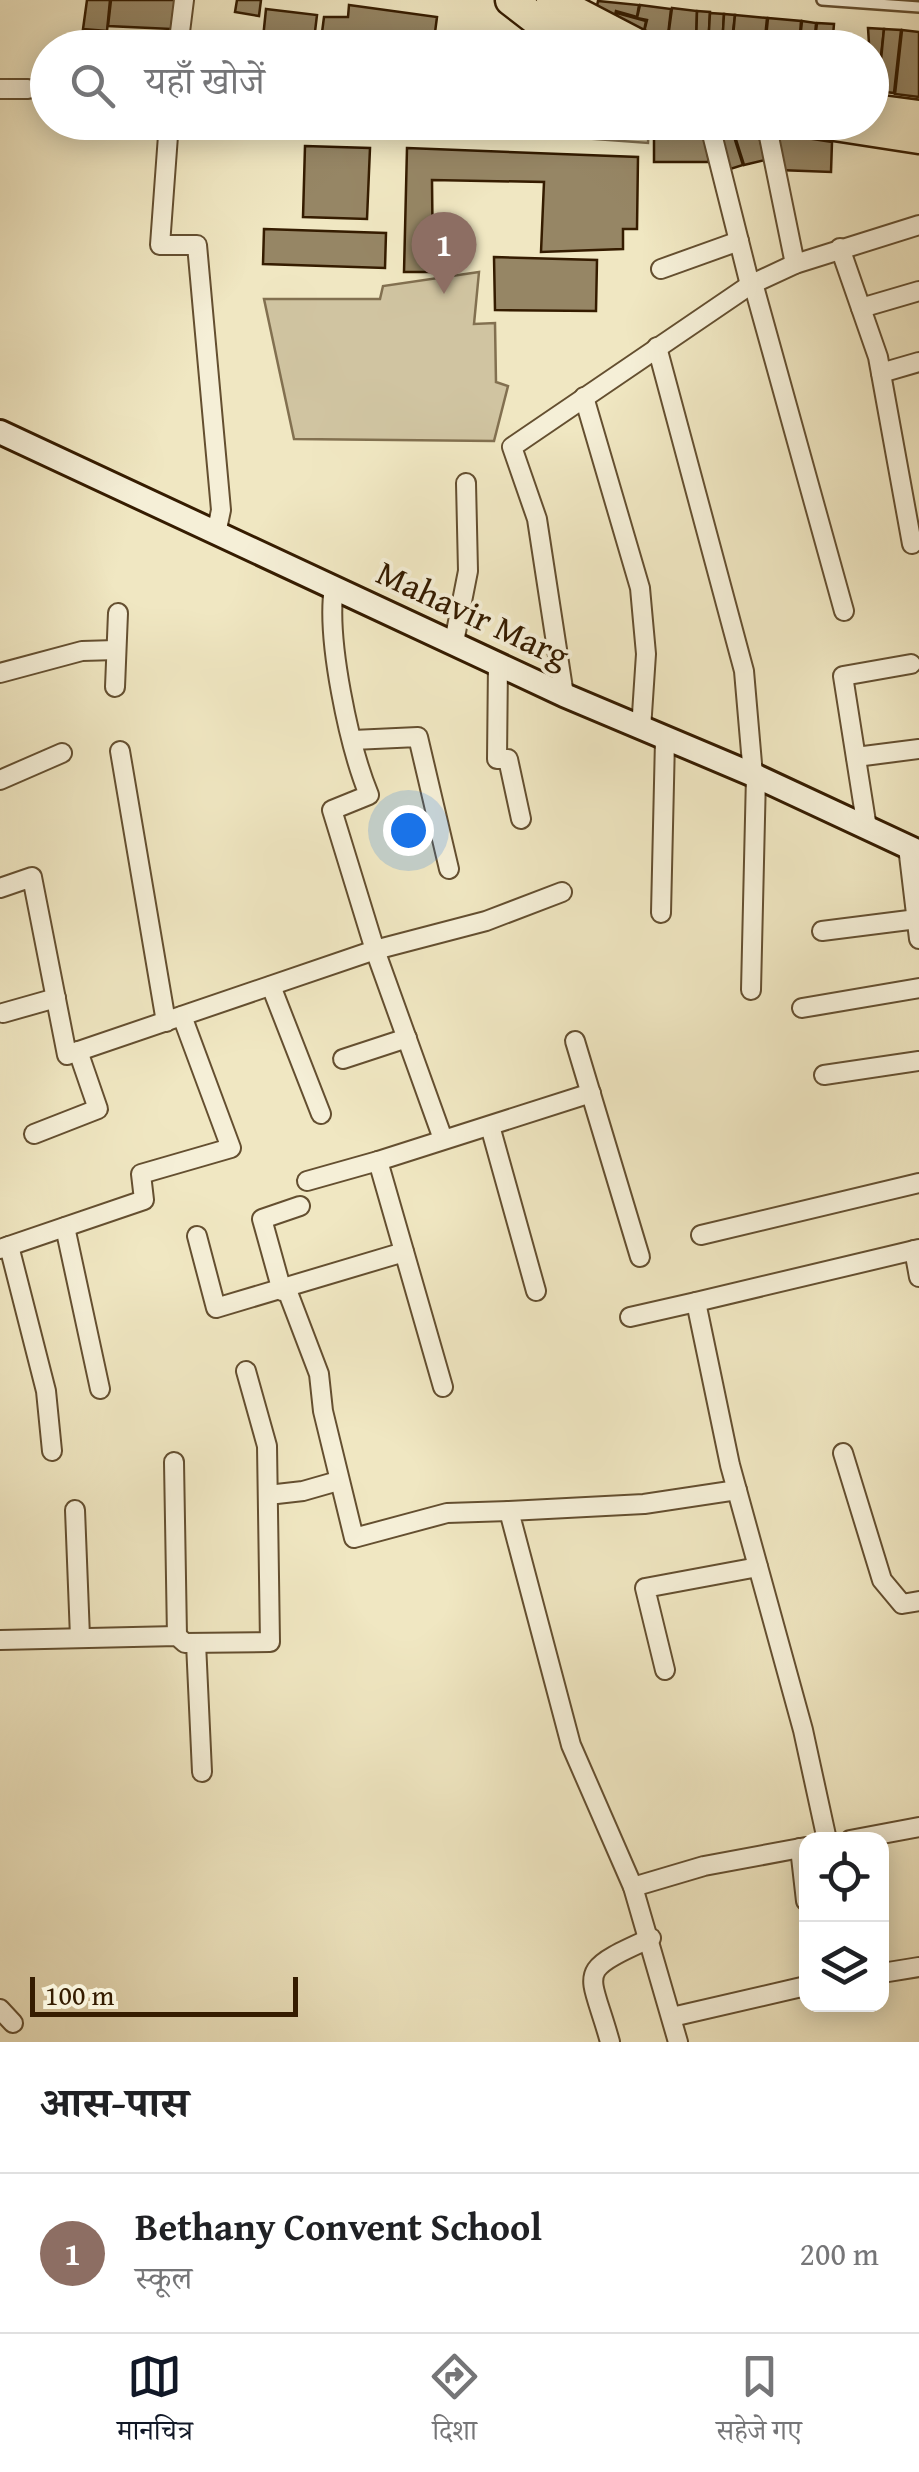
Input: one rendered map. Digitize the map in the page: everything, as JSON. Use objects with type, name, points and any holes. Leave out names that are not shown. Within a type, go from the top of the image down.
[{"type":"highway","points":[[511,0],[552,30]]},
{"type":"highway","points":[[565,3],[612,30]]},
{"type":"highway","points":[[889,112],[919,116]]},
{"type":"highway","points":[[889,133],[919,138]]},
{"type":"street","points":[[180,30],[184,0]]},
{"type":"street","points":[[0,88],[28,89]]},
{"type":"street","points":[[169,140],[160,246],[197,246],[221,510],[216,534]]},
{"type":"street","points":[[714,140],[844,611]]},
{"type":"street","points":[[770,140],[795,264]]},
{"type":"street","points":[[564,695],[537,519],[512,447],[751,284],[795,264],[919,224]]},
{"type":"street","points":[[661,268],[739,242]]},
{"type":"street","points":[[840,248],[881,373],[912,544]]},
{"type":"street","points":[[861,308],[919,292]]},
{"type":"street","points":[[657,346],[744,671],[755,775],[751,990]]},
{"type":"street","points":[[881,373],[919,362]]},
{"type":"street","points":[[584,397],[640,588],[646,654],[641,729]]},
{"type":"street","name":"Mahavir Marg","points":[[0,432],[564,695],[755,775],[914,850]]},
{"type":"street","points":[[454,642],[468,571],[466,484]]},
{"type":"street","points":[[334,587],[330,616],[355,761],[369,795],[332,810],[375,950],[443,1139]]},
{"type":"street","points":[[115,687],[118,613]]},
{"type":"street","points":[[0,673],[66,654],[116,650]]},
{"type":"street","points":[[498,663],[498,759],[508,759],[522,819]]},
{"type":"street","points":[[867,828],[842,676],[911,664]]},
{"type":"street","points":[[353,740],[418,736],[448,869]]},
{"type":"street","points":[[661,913],[665,740]]},
{"type":"street","points":[[856,757],[919,749]]},
{"type":"street","points":[[52,1451],[46,1391],[4,1248],[144,1200],[141,1174],[231,1148],[174,1019],[120,751]]},
{"type":"street","points":[[0,780],[62,753]]},
{"type":"street","points":[[914,850],[919,940]]},
{"type":"street","points":[[0,888],[32,877],[66,1055],[375,950],[486,921],[562,892]]},
{"type":"street","points":[[822,931],[916,918]]},
{"type":"street","points":[[271,986],[322,1114]]},
{"type":"street","points":[[802,1008],[919,988]]},
{"type":"street","points":[[3,1013],[56,998]]},
{"type":"street","points":[[342,1059],[406,1038]]},
{"type":"street","points":[[575,1041],[640,1257]]},
{"type":"street","points":[[34,1134],[98,1109],[78,1051]]},
{"type":"street","points":[[824,1075],[919,1060]]},
{"type":"street","points":[[307,1180],[591,1093]]},
{"type":"street","points":[[490,1126],[536,1292]]},
{"type":"street","points":[[378,1160],[444,1386]]},
{"type":"street","points":[[701,1235],[919,1183]]},
{"type":"street","points":[[300,1206],[262,1220],[284,1290],[319,1374],[338,1481],[354,1538],[447,1514],[644,1504],[736,1490]]},
{"type":"street","points":[[65,1227],[100,1389]]},
{"type":"street","points":[[197,1236],[216,1308],[404,1252]]},
{"type":"street","points":[[630,1317],[916,1249],[919,1277]]},
{"type":"street","points":[[696,1302],[736,1490],[803,1730],[825,1832]]},
{"type":"street","points":[[0,1640],[177,1636],[185,1643],[270,1642],[267,1446],[246,1370]]},
{"type":"street","points":[[844,1453],[882,1580],[902,1604],[919,1602]]},
{"type":"street","points":[[174,1462],[177,1636]]},
{"type":"street","points":[[268,1495],[303,1492],[338,1481]]},
{"type":"street","points":[[75,1510],[80,1636]]},
{"type":"street","points":[[509,1511],[571,1744],[633,1887],[651,1938],[678,2042]]},
{"type":"street","points":[[665,1670],[645,1588],[758,1568]]},
{"type":"street","points":[[196,1643],[202,1772]]},
{"type":"street","points":[[889,1833],[919,1827]]},
{"type":"street","points":[[633,1887],[690,1869],[799,1849]]},
{"type":"street","points":[[610,2042],[593,1994],[595,1969],[604,1960],[651,1938]]},
{"type":"street","points":[[889,1972],[919,1967]]},
{"type":"street","points":[[672,2016],[799,1988]]},
{"type":"lane","points":[[822,0],[919,8]]},
{"type":"shaded area","points":[[479,272],[474,324],[495,323],[496,382],[508,386],[494,441],[294,439],[264,299],[380,299],[383,286]]},
{"type":"building","points":[[87,0],[110,0],[107,30],[83,29]]},
{"type":"building","points":[[111,0],[175,0],[171,29],[108,26]]},
{"type":"building","points":[[237,0],[261,0],[259,16],[235,12]]},
{"type":"building","points":[[598,1],[639,5],[637,17],[616,11],[612,26],[594,20]]},
{"type":"building","points":[[349,5],[437,17],[435,30],[322,30],[324,17],[348,17]]},
{"type":"building","points":[[640,5],[671,9],[669,30],[644,30],[647,20],[637,18]]},
{"type":"building","points":[[672,8],[697,11],[696,30],[669,30]]},
{"type":"building","points":[[266,9],[317,15],[315,30],[264,30]]},
{"type":"building","points":[[697,11],[710,12],[709,30],[696,30]]},
{"type":"building","points":[[617,13],[646,21],[644,30],[613,27]]},
{"type":"building","points":[[710,13],[724,14],[723,30],[709,30]]},
{"type":"building","points":[[724,14],[735,15],[733,30],[723,30]]},
{"type":"building","points":[[735,15],[767,18],[766,30],[734,30]]},
{"type":"building","points":[[768,18],[801,21],[800,30],[767,30]]},
{"type":"building","points":[[802,21],[816,23],[815,30],[801,30]]},
{"type":"building","points":[[817,23],[834,24],[834,30],[816,30]]},
{"type":"building","points":[[884,29],[901,30],[894,93],[889,92],[889,30]]},
{"type":"building","points":[[902,30],[919,32],[919,97],[895,94]]},
{"type":"building","points":[[654,140],[705,140],[709,162],[654,162]]},
{"type":"building","points":[[716,140],[735,140],[743,165],[724,171]]},
{"type":"building","points":[[736,140],[760,140],[765,160],[744,165]]},
{"type":"building","points":[[775,140],[832,142],[831,172],[779,170]]},
{"type":"building","points":[[305,146],[370,148],[367,219],[303,217]]},
{"type":"building","points":[[407,148],[638,157],[637,229],[623,229],[623,249],[541,252],[544,182],[432,180],[433,272],[404,272]]},
{"type":"building","points":[[264,229],[386,233],[385,268],[263,264]]},
{"type":"building","points":[[494,257],[597,260],[596,311],[495,310]]},
{"type":"place","name":"Bethany Convent School","points":[[444,294]]}]
